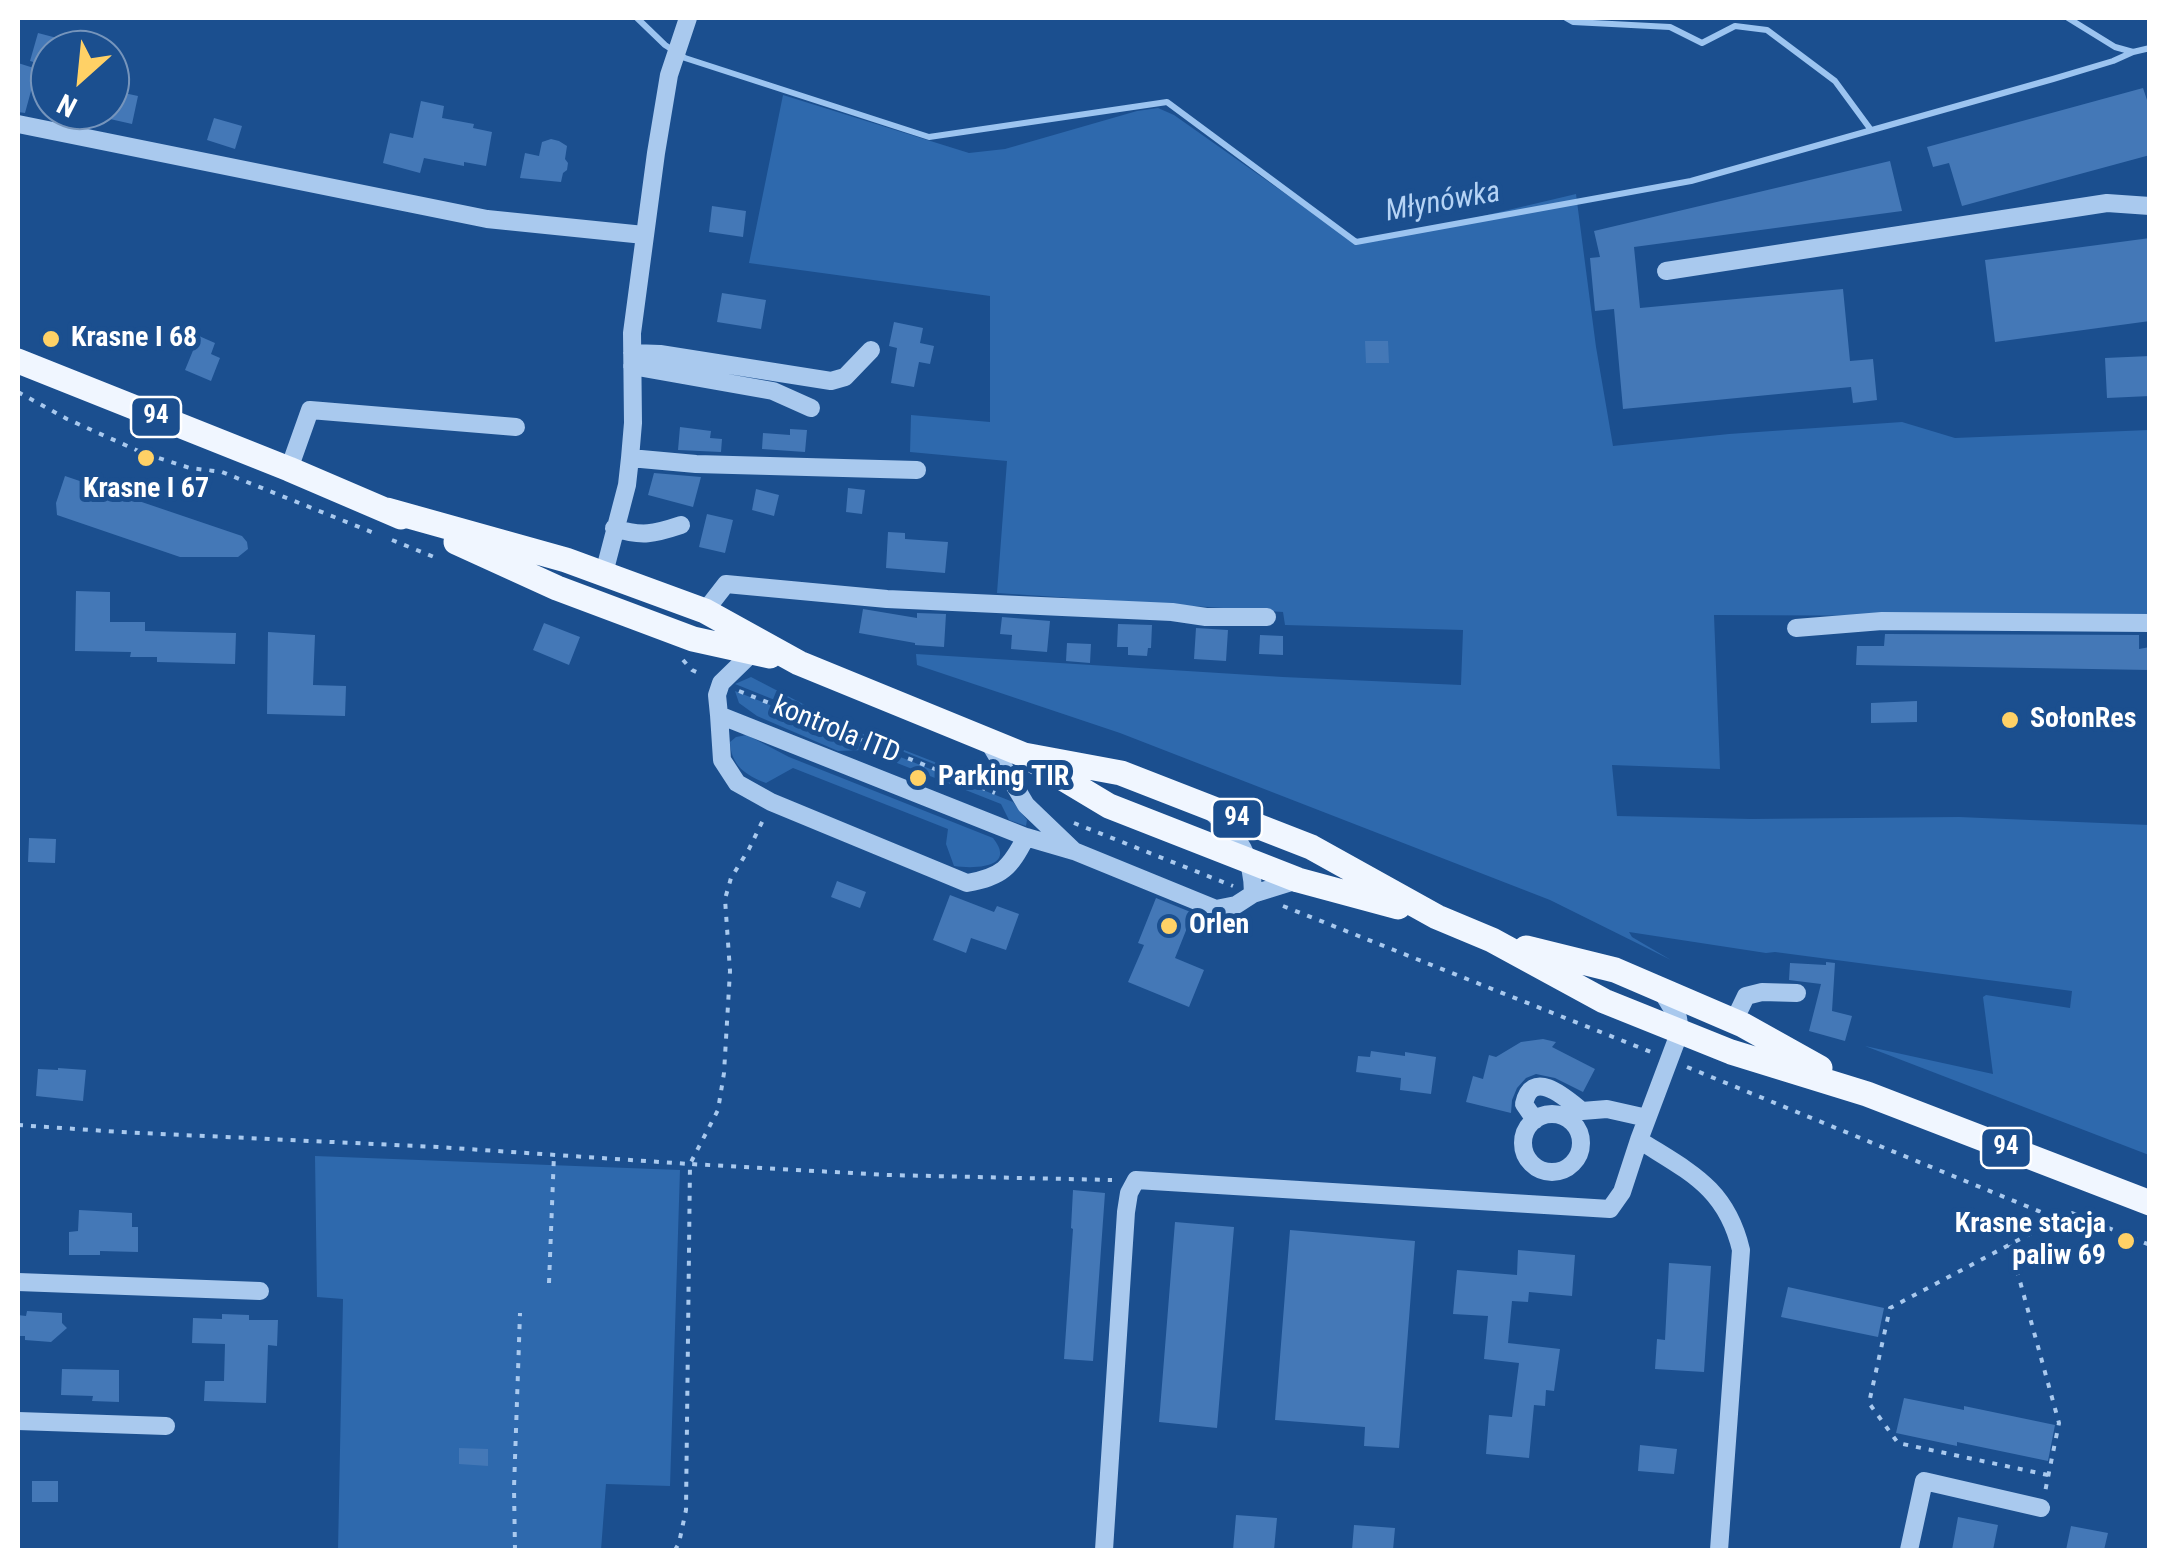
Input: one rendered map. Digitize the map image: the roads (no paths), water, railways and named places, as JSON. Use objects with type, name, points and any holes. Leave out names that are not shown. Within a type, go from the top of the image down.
[{"type":"main road","name":"94","points":[[18,361],[387,510],[557,588],[694,639],[757,648],[986,738],[1024,755],[1109,806],[1250,862],[1298,880],[1436,917]]},
{"type":"main road","name":"94","points":[[387,510],[604,572],[705,611],[757,648]]},
{"type":"main road","name":"94","points":[[1024,755],[1121,772],[1311,847],[1436,917],[1492,940],[1604,1002],[1732,1052],[1867,1094],[2150,1204]]},
{"type":"main road","name":"94","points":[[1492,940],[1615,970],[1659,988],[1734,1020],[1867,1094]]},
{"type":"street","points":[[604,572],[627,485],[633,423],[632,333],[644,236],[669,75],[686,24]]},
{"type":"street","points":[[18,124],[487,219],[644,236]]},
{"type":"street","points":[[1666,271],[2107,204],[2150,206]]},
{"type":"street","points":[[632,359],[660,354],[831,381],[845,377],[871,350]]},
{"type":"street","points":[[632,359],[774,392],[811,408]]},
{"type":"street","points":[[289,469],[310,410],[516,427]]},
{"type":"street","points":[[630,458],[696,464],[917,470]]},
{"type":"street","points":[[614,528],[652,535],[682,525]]},
{"type":"street","points":[[705,611],[726,584],[887,598],[1206,617],[1266,617]]},
{"type":"street","points":[[1796,628],[1882,621],[2150,623]]},
{"type":"street","points":[[757,648],[721,683],[717,696],[722,760],[738,783],[771,802],[966,883],[990,879],[1013,862],[1026,837]]},
{"type":"street","name":"kontrola ITD","points":[[720,715],[1216,909],[1298,880]]},
{"type":"street","points":[[986,738],[1026,805],[1074,851]]},
{"type":"street","points":[[1207,807],[1240,843],[1250,862],[1253,894]]},
{"type":"street","points":[[1104,1550],[1126,1212],[1136,1180],[1610,1209],[1622,1192],[1680,1031],[1678,1018],[1659,988]]},
{"type":"street","points":[[1734,1020],[1746,996],[1753,992],[1797,994]]},
{"type":"street","points":[[1534,1120],[1524,1104],[1525,1096],[1532,1088],[1542,1086],[1582,1111],[1607,1110],[1648,1118]]},
{"type":"street","points":[[1639,1140],[1702,1180],[1730,1214],[1740,1250],[1724,1550]]},
{"type":"street","points":[[18,1282],[260,1291]]},
{"type":"street","points":[[18,1421],[166,1426]]},
{"type":"street","points":[[1909,1550],[1924,1481],[2042,1508]]},
{"type":"waterway","name":"Młynówka","points":[[637,18],[685,58],[929,137],[1167,102],[1356,242],[1691,181],[2053,79],[2133,52]]},
{"type":"waterway","points":[[1566,18],[1573,22],[1670,27],[1702,43],[1735,26],[1767,30],[1835,81],[1871,130]]},
{"type":"waterway","name":"Młynówka","points":[[2068,18],[2115,47],[2133,52],[2150,48]]},
{"type":"place","name":"Krasne I 68","points":[[51,339]]},
{"type":"place","name":"Krasne I 67","points":[[146,458]]},
{"type":"place","name":"SołonRes","points":[[2010,720]]},
{"type":"place","name":"Parking TIR","points":[[918,778]]},
{"type":"place","name":"Orlen","points":[[1169,926]]},
{"type":"place","name":"Krasne stacja paliw 69","points":[[2126,1241]]}]
